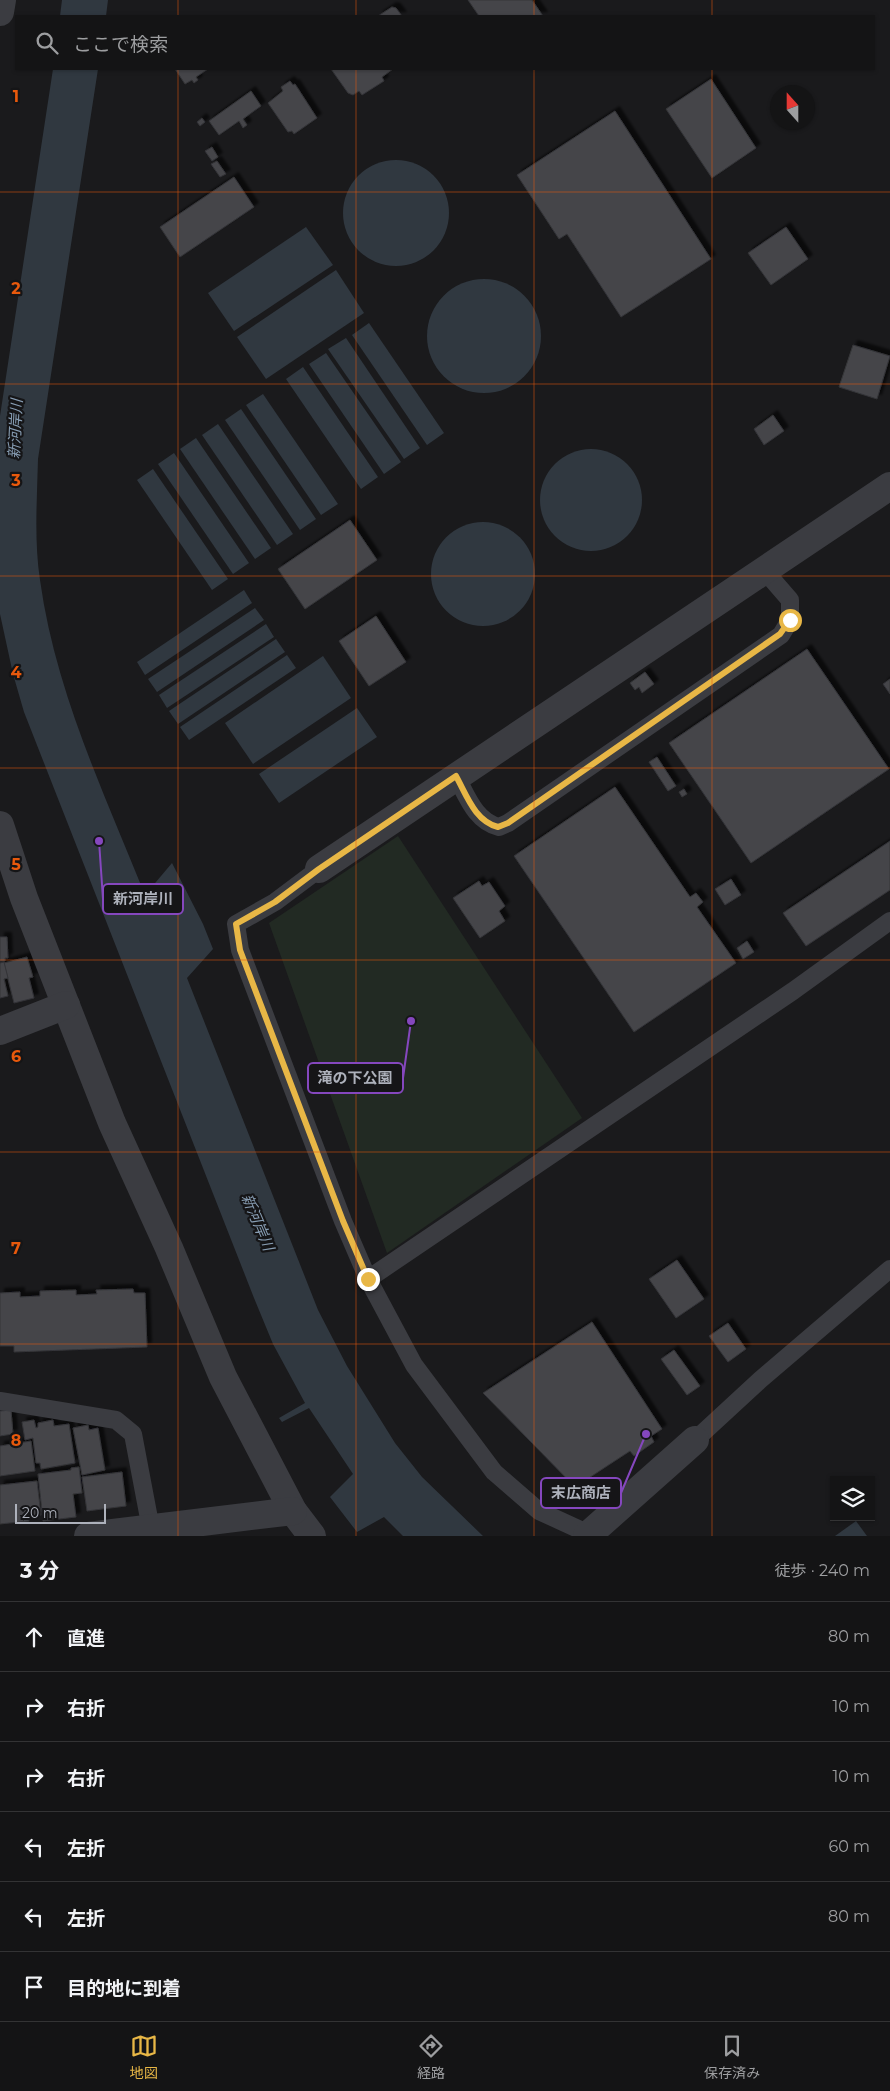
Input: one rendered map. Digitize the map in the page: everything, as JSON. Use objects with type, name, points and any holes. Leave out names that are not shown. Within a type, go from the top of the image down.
[{"type":"street","points":[[0,12],[2,0]]},
{"type":"street","points":[[319,869],[890,486]]},
{"type":"street","points":[[0,825],[24,898],[112,1123],[169,1248],[223,1376],[293,1512],[312,1536]]},
{"type":"street","points":[[0,1031],[66,1005]]},
{"type":"street","points":[[588,1535],[695,1440]]},
{"type":"street","points":[[88,1536],[169,1530],[293,1512]]},
{"type":"lane","points":[[456,776],[478,816],[489,825],[498,827],[508,823],[780,634],[790,620],[790,600],[764,570]]},
{"type":"lane","points":[[319,869],[275,902],[236,924],[240,950],[343,1221],[368,1279],[414,1365],[494,1472],[539,1511],[588,1535]]},
{"type":"lane","points":[[368,1279],[793,991],[890,921]]},
{"type":"lane","points":[[695,1440],[760,1380],[890,1268]]},
{"type":"lane","points":[[0,1402],[116,1420],[133,1434],[169,1530]]},
{"type":"shaded area","points":[[398,836],[582,1118],[387,1253],[269,923]]},
{"type":"water","points":[[62,0],[108,0],[106,15],[60,15]]},
{"type":"water","points":[[53,70],[98,70],[38,459],[36,520],[38,565],[47,621],[57,661],[69,701],[98,780],[145,895],[172,863],[203,924],[213,949],[187,978],[318,1310],[347,1366],[395,1443],[422,1477],[483,1536],[403,1536],[384,1517],[357,1532],[330,1497],[353,1474],[309,1408],[282,1422],[279,1418],[305,1403],[273,1344],[254,1298],[24,712],[13,674],[0,614],[0,416]]},
{"type":"water","points":[[396,160],[416,164],[434,175],[445,193],[449,213],[445,233],[434,251],[416,262],[396,266],[376,262],[358,251],[347,233],[343,213],[347,193],[358,175],[376,164]]},
{"type":"water","points":[[306,227],[333,265],[234,331],[208,293]]},
{"type":"water","points":[[336,270],[364,313],[266,379],[237,337]]},
{"type":"water","points":[[484,279],[506,284],[524,296],[536,314],[541,336],[536,358],[524,376],[506,388],[484,393],[462,388],[444,376],[432,358],[427,336],[432,314],[444,296],[462,284]]},
{"type":"water","points":[[369,323],[444,433],[427,445],[352,335]]},
{"type":"water","points":[[346,338],[420,448],[404,459],[328,349]]},
{"type":"water","points":[[326,353],[401,462],[384,474],[309,364]]},
{"type":"water","points":[[303,367],[378,477],[361,489],[286,379]]},
{"type":"water","points":[[263,394],[338,504],[321,515],[246,405]]},
{"type":"water","points":[[241,409],[316,519],[300,530],[225,420]]},
{"type":"water","points":[[218,424],[293,534],[277,545],[202,435]]},
{"type":"water","points":[[196,438],[271,548],[255,559],[180,449]]},
{"type":"water","points":[[591,449],[611,453],[627,464],[638,480],[642,500],[638,520],[627,536],[611,547],[591,551],[571,547],[555,536],[544,520],[540,500],[544,480],[555,464],[571,453]]},
{"type":"water","points":[[174,453],[249,563],[233,574],[158,464]]},
{"type":"water","points":[[153,469],[228,579],[212,590],[137,480]]},
{"type":"water","points":[[483,522],[503,526],[520,537],[531,554],[535,574],[531,594],[520,611],[503,622],[483,626],[463,622],[446,611],[435,594],[431,574],[435,554],[446,537],[463,526]]},
{"type":"water","points":[[244,590],[252,603],[145,675],[137,662]]},
{"type":"water","points":[[255,608],[264,620],[157,692],[148,679]]},
{"type":"water","points":[[266,624],[274,637],[167,708],[159,695]]},
{"type":"water","points":[[276,639],[285,652],[178,724],[169,711]]},
{"type":"water","points":[[287,655],[296,668],[189,740],[180,727]]},
{"type":"water","points":[[323,656],[351,698],[253,764],[225,723]]},
{"type":"water","points":[[357,708],[377,737],[279,803],[259,774]]},
{"type":"water","points":[[856,1521],[867,1536],[835,1536]]},
{"type":"building","points":[[468,0],[532,0],[542,15],[478,15]]},
{"type":"building","points":[[392,7],[396,8],[401,15],[380,15]]},
{"type":"building","points":[[176,70],[206,70],[196,77],[198,80],[194,83],[192,80],[185,84]]},
{"type":"building","points":[[332,70],[392,70],[382,77],[384,81],[362,95],[359,91],[353,95],[348,93]]},
{"type":"building","points":[[711,79],[756,148],[712,178],[666,109]]},
{"type":"building","points":[[290,81],[293,85],[295,84],[317,118],[294,134],[292,131],[288,132],[268,103],[283,91],[281,87]]},
{"type":"building","points":[[251,91],[261,106],[243,119],[247,125],[243,128],[239,121],[219,135],[209,121]]},
{"type":"building","points":[[615,111],[711,259],[621,317],[567,234],[559,239],[517,175]]},
{"type":"building","points":[[202,118],[205,122],[200,126],[197,122]]},
{"type":"building","points":[[212,147],[218,157],[212,161],[205,151]]},
{"type":"building","points":[[217,161],[226,174],[220,177],[211,164]]},
{"type":"building","points":[[234,177],[254,207],[180,257],[160,227]]},
{"type":"building","points":[[786,227],[808,259],[771,285],[748,253]]},
{"type":"building","points":[[853,345],[890,356],[877,399],[839,387]]},
{"type":"building","points":[[773,415],[784,431],[764,445],[754,429]]},
{"type":"building","points":[[350,520],[377,560],[305,609],[278,569]]},
{"type":"building","points":[[376,616],[406,662],[369,686],[339,641]]},
{"type":"building","points":[[807,649],[889,769],[751,863],[669,743]]},
{"type":"building","points":[[645,672],[654,684],[642,693],[639,687],[635,690],[630,683]]},
{"type":"building","points":[[890,679],[890,694],[883,684]]},
{"type":"building","points":[[657,757],[676,786],[668,791],[649,762]]},
{"type":"building","points":[[615,787],[690,897],[696,893],[703,902],[697,907],[736,963],[634,1032],[514,856]]},
{"type":"building","points":[[684,789],[687,794],[682,797],[679,792]]},
{"type":"building","points":[[890,841],[890,890],[806,946],[783,913]]},
{"type":"building","points":[[731,879],[741,895],[725,905],[715,889]]},
{"type":"building","points":[[479,881],[482,886],[489,882],[505,906],[499,911],[505,921],[480,938],[453,898]]},
{"type":"building","points":[[0,937],[7,937],[8,958],[5,958],[5,961],[0,961]]},
{"type":"building","points":[[747,941],[754,952],[743,959],[737,948]]},
{"type":"building","points":[[27,957],[33,977],[29,978],[34,998],[14,1003],[4,963]]},
{"type":"building","points":[[4,962],[8,978],[4,979],[8,996],[0,998],[0,963]]},
{"type":"building","points":[[677,1260],[704,1299],[676,1318],[649,1279]]},
{"type":"building","points":[[133,1289],[134,1293],[145,1293],[147,1347],[14,1352],[14,1346],[0,1346],[0,1293],[20,1292],[20,1297],[40,1296],[40,1291],[76,1290],[76,1295],[97,1294],[96,1290]]},
{"type":"building","points":[[592,1322],[662,1429],[651,1436],[654,1442],[634,1456],[630,1451],[575,1487],[483,1393]]},
{"type":"building","points":[[728,1323],[746,1349],[728,1362],[709,1336]]},
{"type":"building","points":[[674,1350],[700,1386],[687,1395],[661,1359]]},
{"type":"building","points":[[11,1410],[13,1434],[0,1436],[0,1411]]},
{"type":"building","points":[[34,1420],[36,1428],[38,1423],[53,1420],[54,1426],[69,1424],[75,1463],[41,1469],[40,1463],[36,1463],[33,1438],[25,1440],[22,1422]]},
{"type":"building","points":[[88,1425],[89,1430],[98,1428],[105,1470],[82,1475],[73,1428]]},
{"type":"building","points":[[31,1441],[35,1471],[0,1476],[0,1446]]},
{"type":"building","points":[[79,1467],[82,1493],[73,1494],[76,1517],[43,1521],[38,1474],[71,1470],[71,1468]]},
{"type":"building","points":[[122,1472],[126,1506],[87,1511],[82,1477]]},
{"type":"building","points":[[37,1481],[41,1515],[28,1516],[29,1521],[0,1524],[0,1485]]},
{"type":"place","name":"新河岸川","points":[[99,841]]},
{"type":"place","name":"滝の下公園","points":[[411,1021]]},
{"type":"place","name":"末広商店","points":[[646,1434]]},
{"type":"route","points":[[368,1279],[343,1221],[240,950],[236,924],[275,902],[319,869],[456,776],[478,816],[489,825],[498,827],[508,823],[780,634],[790,620]]}]
